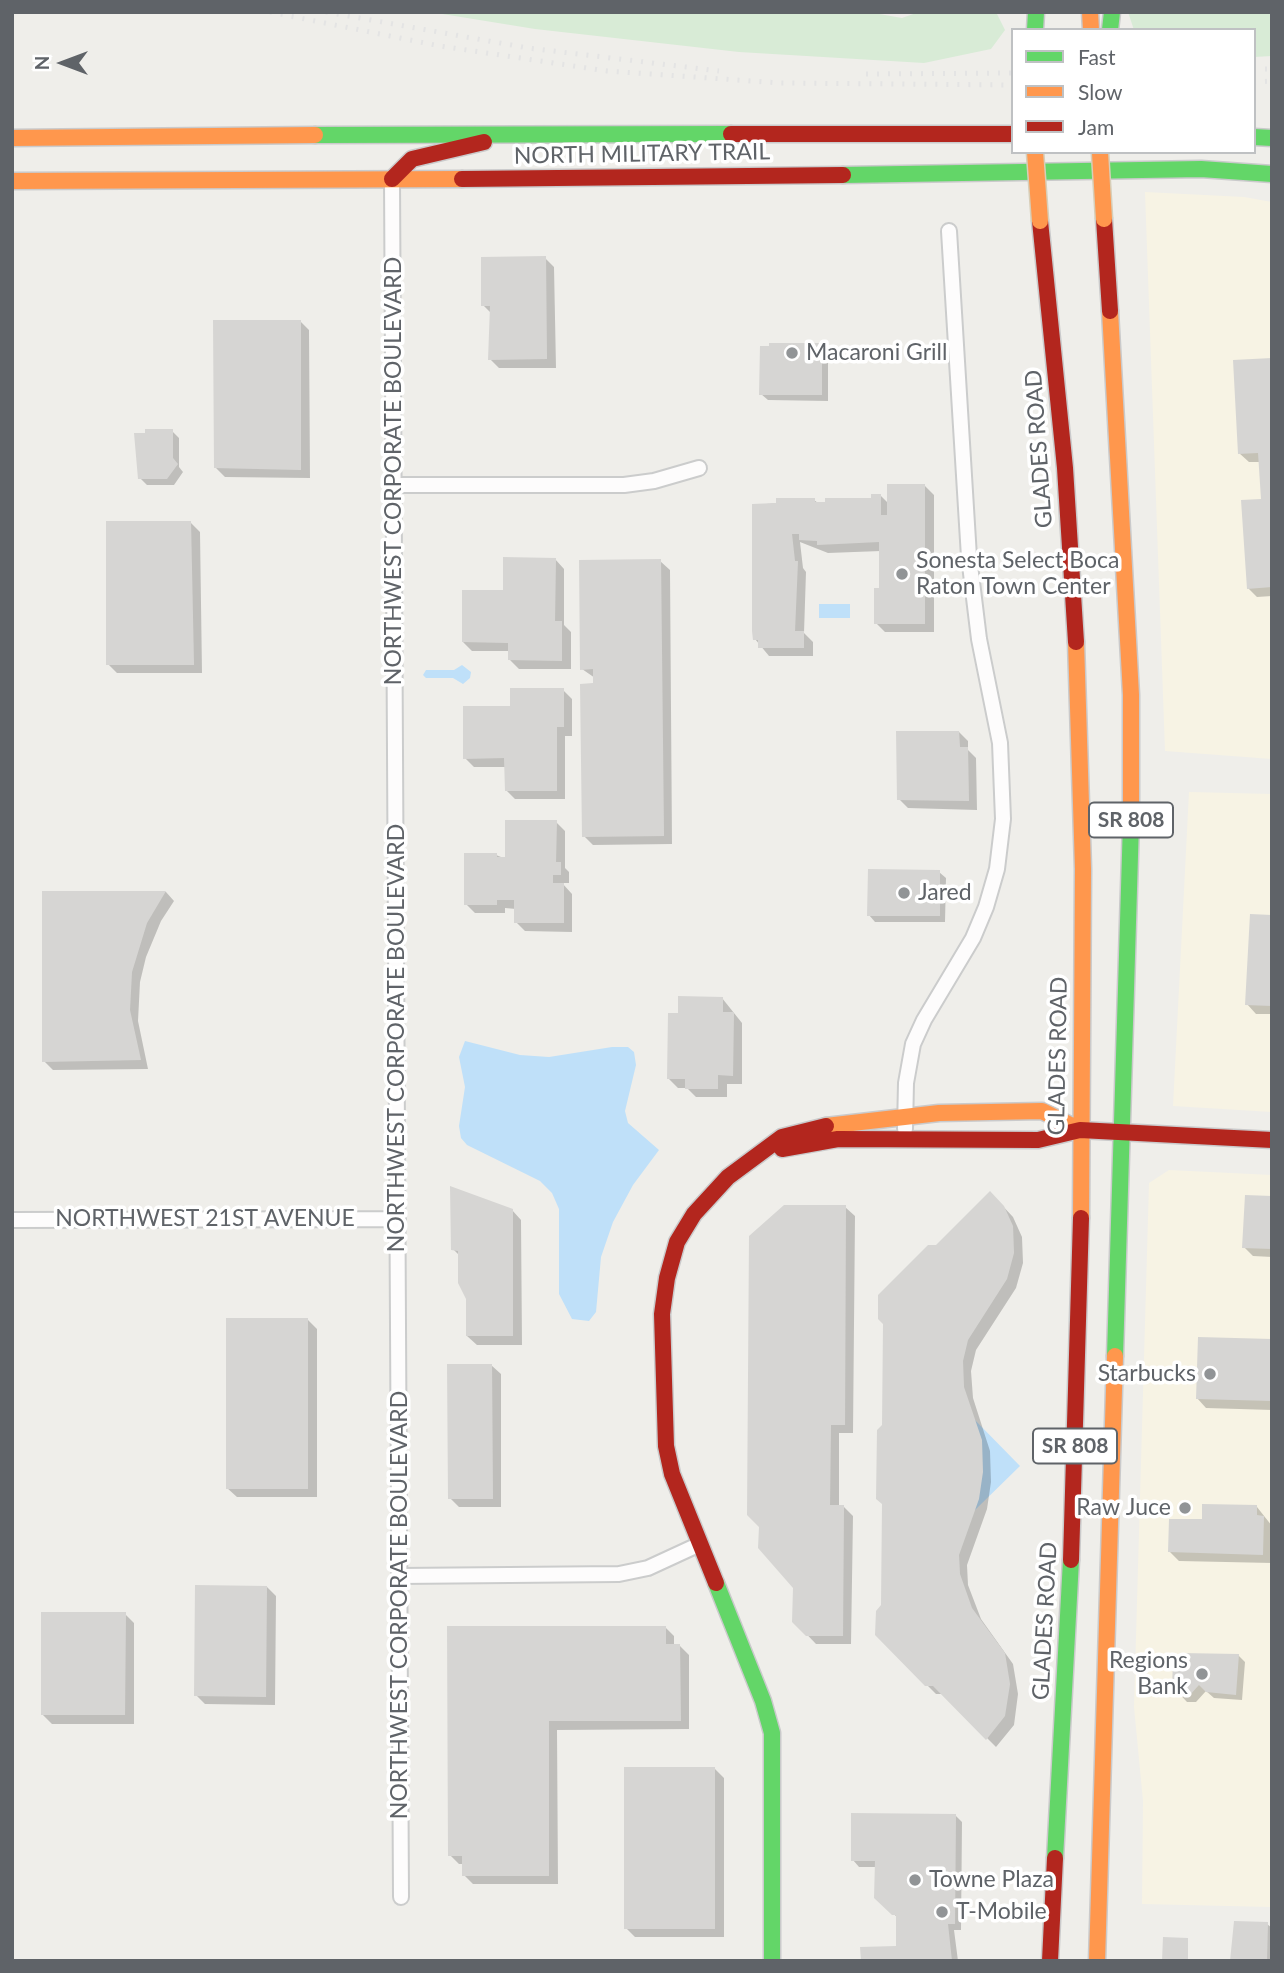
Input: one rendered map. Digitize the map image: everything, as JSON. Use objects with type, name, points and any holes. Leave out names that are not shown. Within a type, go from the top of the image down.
[{"type":"main road","points":[[392,178],[412,159],[527,134]]},
{"type":"main road","name":"NORTH MILITARY TRAIL","points":[[12,138],[1011,134]]},
{"type":"main road","name":"GLADES ROAD","points":[[1035,154],[1065,468],[1078,683],[1083,869],[1080,1311],[1071,1565],[1050,1961]]},
{"type":"main road","name":"SR 808","points":[[1097,1961],[1131,898],[1131,695],[1100,154]]},
{"type":"main road","name":"NORTH MILITARY TRAIL","points":[[12,181],[701,178],[1201,169],[1272,174]]},
{"type":"main road","points":[[772,1961],[772,1733],[763,1701],[672,1474],[666,1446],[662,1331],[667,1278],[677,1242],[694,1214],[728,1177],[782,1138],[805,1129],[1042,1111],[1080,1130]]},
{"type":"main road","points":[[768,1150],[838,1139],[1038,1140],[1080,1130],[1272,1140]]},
{"type":"street","name":"NORTHWEST CORPORATE BOULEVARD","points":[[392,178],[401,1897]]},
{"type":"street","points":[[905,1122],[908,1070],[917,1032],[969,946],[986,907],[998,869],[1003,827],[1000,743],[983,661],[971,577],[949,231]]},
{"type":"street","points":[[394,485],[624,485],[654,481],[699,468]]},
{"type":"street","name":"NORTHWEST 21ST AVENUE","points":[[12,1220],[398,1219]]},
{"type":"street","points":[[400,1576],[619,1574],[648,1568],[700,1544]]},
{"type":"shaded area","points":[[1145,192],[1244,197],[1272,202],[1272,759],[1165,751]]},
{"type":"shaded area","points":[[1189,792],[1272,794],[1272,1112],[1173,1106]]},
{"type":"shaded area","points":[[1169,1170],[1272,1175],[1272,1961],[1271,1907],[1142,1904],[1143,1801],[1134,1707],[1149,1183]]},
{"type":"green space","points":[[430,12],[868,12],[902,18],[919,12],[996,12],[1005,30],[991,49],[924,63],[739,52],[535,29]]},
{"type":"green space","points":[[1128,12],[1272,12],[1272,56],[1256,57],[1256,28],[1133,28]]},
{"type":"water","points":[[819,604],[850,604],[850,618],[819,618]]},
{"type":"water","points":[[462,665],[471,672],[470,678],[463,684],[453,678],[426,678],[423,675],[426,670],[454,670]]},
{"type":"water","points":[[465,1041],[520,1055],[549,1057],[612,1047],[628,1047],[634,1052],[636,1065],[625,1111],[628,1123],[659,1150],[633,1185],[613,1222],[601,1257],[596,1312],[589,1321],[572,1319],[559,1294],[559,1209],[552,1193],[540,1181],[467,1145],[461,1138],[459,1126],[465,1087],[459,1057]]},
{"type":"water","points":[[972,1417],[1020,1466],[974,1511]]},
{"type":"building","points":[[546,256],[547,359],[488,360],[490,306],[481,306],[481,257]]},
{"type":"building","points":[[213,320],[301,320],[301,470],[214,468]]},
{"type":"building","points":[[769,343],[822,343],[822,395],[759,395],[760,346],[769,346]]},
{"type":"building","points":[[1272,358],[1272,587],[1247,589],[1241,500],[1261,499],[1258,453],[1238,454],[1233,360]]},
{"type":"building","points":[[145,429],[173,429],[173,458],[178,464],[167,479],[138,479],[134,433],[145,433]]},
{"type":"building","name":"Sonesta Select Boca Raton Town Center","points":[[887,484],[925,484],[925,624],[874,624],[874,588],[879,588],[879,542],[817,545],[817,541],[799,540],[799,534],[792,534],[795,561],[798,561],[795,631],[804,631],[804,648],[758,648],[758,640],[753,640],[752,631],[752,504],[776,503],[776,498],[815,498],[815,502],[825,502],[825,498],[871,498],[871,494],[881,494],[881,515],[887,515]]},
{"type":"building","points":[[106,521],[191,521],[194,665],[106,665]]},
{"type":"building","points":[[503,557],[556,558],[555,621],[562,621],[562,661],[508,660],[508,643],[462,642],[462,590],[503,590]]},
{"type":"building","points":[[661,559],[664,836],[582,837],[580,684],[593,683],[593,669],[580,670],[579,560]]},
{"type":"building","points":[[510,688],[564,688],[564,727],[557,727],[557,791],[505,791],[504,758],[463,759],[463,706],[510,706]]},
{"type":"building","points":[[896,731],[959,731],[960,747],[968,747],[969,801],[897,800]]},
{"type":"building","points":[[505,820],[557,820],[556,862],[561,862],[561,875],[553,875],[553,883],[564,883],[564,923],[514,923],[514,900],[497,900],[497,905],[464,905],[464,853],[497,853],[497,857],[505,857]]},
{"type":"building","name":"Jared","points":[[868,869],[940,870],[940,916],[867,916]]},
{"type":"building","points":[[42,891],[166,891],[147,923],[132,972],[130,1010],[141,1060],[42,1062]]},
{"type":"building","points":[[1250,914],[1272,915],[1272,1006],[1245,1005]]},
{"type":"building","points":[[678,996],[723,997],[723,1012],[734,1012],[733,1076],[718,1075],[718,1089],[685,1089],[685,1079],[667,1079],[668,1013],[678,1013]]},
{"type":"building","points":[[450,1186],[513,1209],[513,1336],[466,1336],[466,1299],[458,1283],[458,1251],[451,1250]]},
{"type":"building","points":[[990,1191],[1004,1206],[1013,1226],[1014,1253],[1007,1279],[968,1340],[963,1361],[964,1387],[982,1440],[983,1472],[979,1499],[959,1555],[960,1574],[972,1608],[1005,1653],[1010,1684],[1005,1716],[986,1740],[933,1686],[925,1686],[875,1635],[876,1611],[881,1605],[882,1504],[876,1499],[877,1430],[882,1425],[883,1324],[878,1319],[878,1295],[928,1245],[936,1245]]},
{"type":"building","points":[[1245,1195],[1272,1196],[1272,1249],[1242,1248]]},
{"type":"building","points":[[784,1205],[846,1205],[845,1425],[831,1425],[830,1505],[844,1505],[843,1636],[806,1636],[792,1622],[793,1588],[758,1548],[759,1527],[747,1515],[749,1236]]},
{"type":"building","points":[[226,1318],[308,1318],[308,1489],[226,1489]]},
{"type":"building","points":[[1198,1337],[1272,1339],[1272,1401],[1196,1399]]},
{"type":"building","points":[[447,1364],[492,1364],[493,1499],[448,1499]]},
{"type":"building","points":[[1202,1504],[1257,1505],[1257,1515],[1264,1516],[1263,1555],[1168,1552],[1169,1519],[1202,1519]]},
{"type":"building","points":[[195,1585],[267,1586],[266,1697],[194,1696]]},
{"type":"building","points":[[41,1612],[126,1612],[125,1715],[41,1715]]},
{"type":"building","points":[[447,1626],[666,1626],[666,1644],[680,1644],[681,1721],[549,1721],[549,1876],[462,1876],[462,1856],[448,1856]]},
{"type":"building","points":[[1180,1653],[1239,1654],[1236,1695],[1206,1692],[1199,1685],[1189,1696],[1179,1696],[1172,1689],[1173,1659]]},
{"type":"building","points":[[624,1767],[715,1767],[715,1929],[624,1929]]},
{"type":"building","name":"Towne Plaza","points":[[851,1813],[956,1814],[955,1924],[948,1924],[952,1961],[861,1961],[860,1947],[896,1946],[896,1915],[892,1915],[874,1898],[875,1861],[851,1861]]},
{"type":"building","points":[[1234,1921],[1268,1922],[1267,1961],[1230,1961]]},
{"type":"building","points":[[1163,1937],[1188,1938],[1188,1961],[1162,1961]]},
{"type":"railway","points":[[270,12],[440,46],[607,71],[781,83],[1011,85]]},
{"type":"railway","points":[[326,12],[528,48],[719,71]]},
{"type":"railway","points":[[1256,69],[1272,69]]},
{"type":"railway","points":[[866,74],[1011,73]]},
{"type":"railway","points":[[1256,82],[1272,81]]},
{"type":"traffic: fast","points":[[1035,28],[1036,12]]},
{"type":"traffic: fast","points":[[1110,28],[1112,12]]},
{"type":"traffic: fast","points":[[315,135],[731,134]]},
{"type":"traffic: fast","points":[[1256,137],[1272,138]]},
{"type":"traffic: fast","points":[[843,175],[1201,169],[1272,174]]},
{"type":"traffic: fast","points":[[1115,1356],[1131,822]]},
{"type":"traffic: fast","points":[[1055,1858],[1071,1560]]},
{"type":"traffic: fast","points":[[716,1583],[763,1701],[772,1733],[772,1961]]},
{"type":"traffic: slow","points":[[1090,12],[1091,28]]},
{"type":"traffic: slow","points":[[12,138],[315,135]]},
{"type":"traffic: slow","points":[[1035,154],[1040,221]]},
{"type":"traffic: slow","points":[[1100,154],[1104,219]]},
{"type":"traffic: slow","points":[[12,181],[462,179]]},
{"type":"traffic: slow","points":[[1110,311],[1131,695],[1131,822]]},
{"type":"traffic: slow","points":[[1076,642],[1083,869],[1081,1218]]},
{"type":"traffic: slow","points":[[826,1126],[939,1113],[1042,1111],[1080,1130]]},
{"type":"traffic: slow","points":[[1097,1961],[1115,1356]]},
{"type":"traffic: jam","points":[[731,134],[1011,134]]},
{"type":"traffic: jam","points":[[392,179],[412,159],[484,142]]},
{"type":"traffic: jam","points":[[462,179],[843,175]]},
{"type":"traffic: jam","points":[[1104,219],[1110,311]]},
{"type":"traffic: jam","points":[[1040,221],[1065,468],[1076,642]]},
{"type":"traffic: jam","points":[[716,1583],[672,1474],[666,1446],[662,1314],[667,1278],[677,1242],[694,1214],[728,1177],[782,1137],[826,1126]]},
{"type":"traffic: jam","points":[[782,1149],[838,1139],[1038,1140],[1080,1130],[1272,1140]]},
{"type":"traffic: jam","points":[[1071,1560],[1081,1218]]},
{"type":"traffic: jam","points":[[1050,1961],[1055,1858]]},
{"type":"place","name":"Macaroni Grill","points":[[792,353]]},
{"type":"place","name":"Sonesta Select Boca Raton Town Center","points":[[902,574]]},
{"type":"place","name":"Jared","points":[[904,893]]},
{"type":"place","name":"Starbucks","points":[[1210,1374]]},
{"type":"place","name":"Raw Juce","points":[[1185,1508]]},
{"type":"place","name":"Regions Bank","points":[[1202,1674]]},
{"type":"place","name":"Towne Plaza","points":[[915,1880]]},
{"type":"place","name":"T-Mobile","points":[[942,1912]]}]
